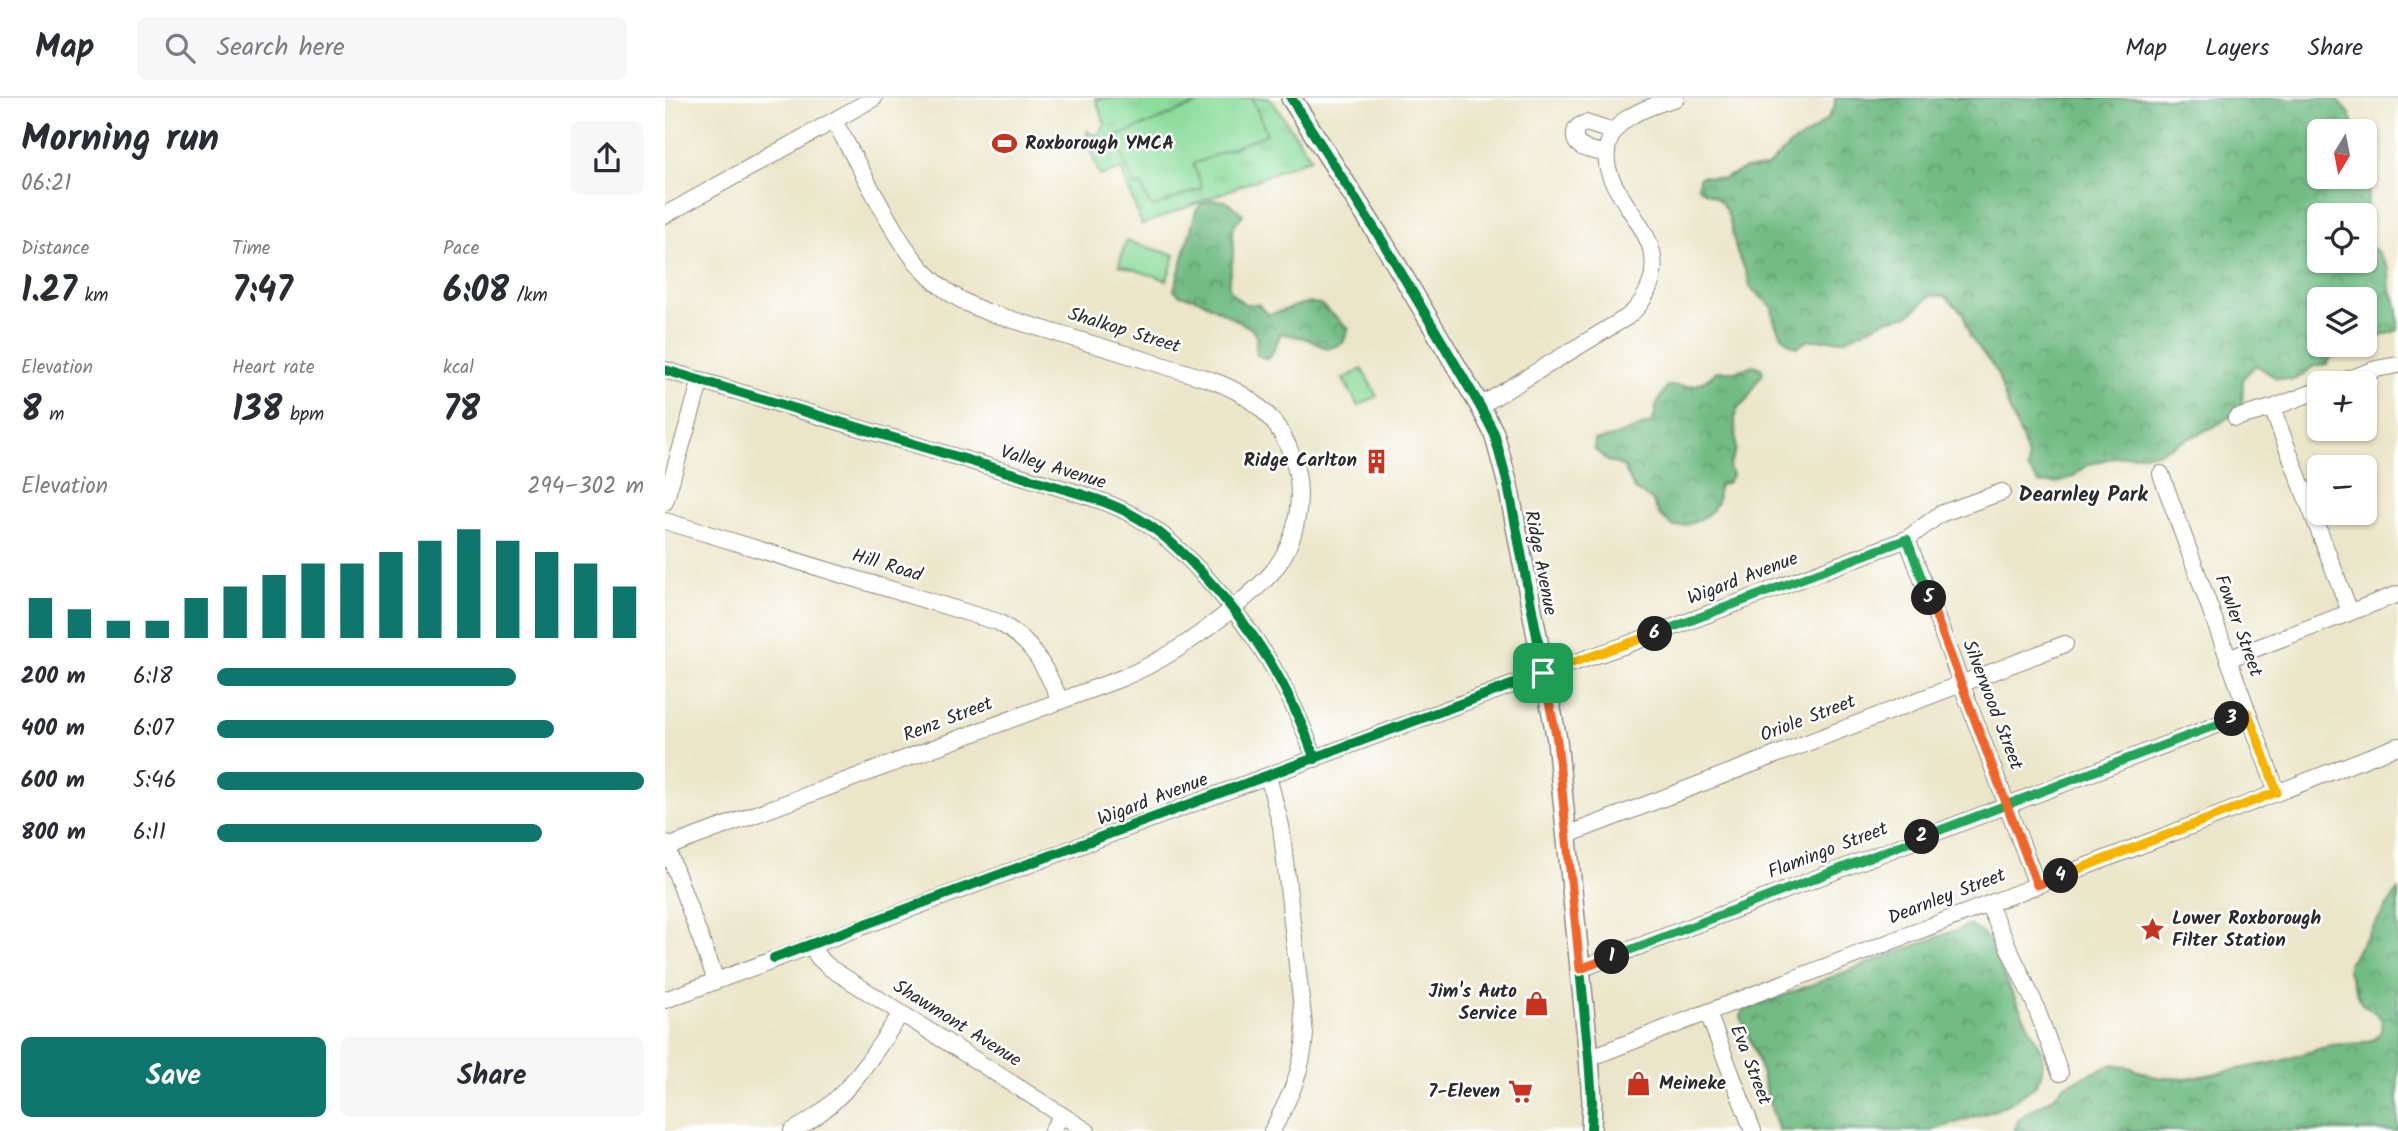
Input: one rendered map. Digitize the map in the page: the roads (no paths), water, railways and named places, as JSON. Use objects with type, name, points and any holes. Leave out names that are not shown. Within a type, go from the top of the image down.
[{"type":"main road","name":"Ridge Avenue","points":[[1291,98],[1391,256],[1494,433],[1557,740],[1589,1058],[1591,1131]]},
{"type":"street","points":[[665,215],[874,98]]},
{"type":"street","points":[[1480,406],[1627,317],[1645,297],[1654,269],[1653,250],[1610,177],[1606,153],[1613,132],[1630,116],[1676,98]]},
{"type":"street","name":"Shalkop Street","points":[[834,121],[909,255],[925,274],[946,292],[987,312],[1223,384],[1250,399],[1274,422],[1294,462],[1299,488],[1297,519],[1288,547],[1275,569],[1233,608]]},
{"type":"street","points":[[1606,153],[1578,145],[1575,131],[1586,123],[1613,132]]},
{"type":"street","points":[[2371,371],[2398,367]]},
{"type":"street","name":"Valley Avenue","points":[[665,370],[1071,491],[1116,507],[1146,523],[1170,541],[1233,608],[1263,649],[1281,680],[1315,759]]},
{"type":"street","points":[[665,502],[701,380]]},
{"type":"street","points":[[2236,418],[2307,395]]},
{"type":"street","points":[[2272,408],[2350,612]]},
{"type":"street","name":"Fowler Street","points":[[2161,474],[2277,792]]},
{"type":"street","name":"Wigard Avenue","points":[[665,1000],[1907,539],[1946,511],[2002,492]]},
{"type":"street","name":"Hill Road","points":[[665,521],[998,622],[1029,644],[1042,662],[1060,700]]},
{"type":"street","name":"Silverwood Street","points":[[1907,539],[2037,885]]},
{"type":"street","points":[[2228,659],[2398,594]]},
{"type":"street","name":"Renz Street","points":[[666,846],[1122,678],[1192,641],[1233,608]]},
{"type":"street","name":"Oriole Street","points":[[1567,835],[2065,644]]},
{"type":"street","name":"Flamingo Street","points":[[1580,969],[2248,713]]},
{"type":"street","name":"Dearnley Street","points":[[1589,1058],[2398,746]]},
{"type":"street","points":[[1268,776],[1281,826],[1305,1034],[1303,1058],[1297,1080],[1272,1131]]},
{"type":"street","points":[[666,846],[716,980]]},
{"type":"street","points":[[1988,904],[2031,996],[2060,1073]]},
{"type":"street","name":"Shawmont Avenue","points":[[811,946],[829,968],[1087,1131]]},
{"type":"street","points":[[792,1131],[828,1108],[852,1084],[901,1013]]},
{"type":"street","name":"Eva Street","points":[[1708,1013],[1753,1131]]},
{"type":"street","points":[[1052,1131],[1062,1115]]},
{"type":"place","name":"Roxborough YMCA","points":[[1005,144]]},
{"type":"place","name":"Ridge Carlton","points":[[1377,461]]},
{"type":"place","name":"Lower Roxborough Filter Station","points":[[2152,930]]},
{"type":"place","name":"Jim's Auto Service","points":[[1537,1003]]},
{"type":"place","name":"Meineke","points":[[1639,1084]]},
{"type":"place","name":"7-Eleven","points":[[1520,1092]]},
{"type":"district","name":"Dearnley Park","points":[[2083,495]]}]
